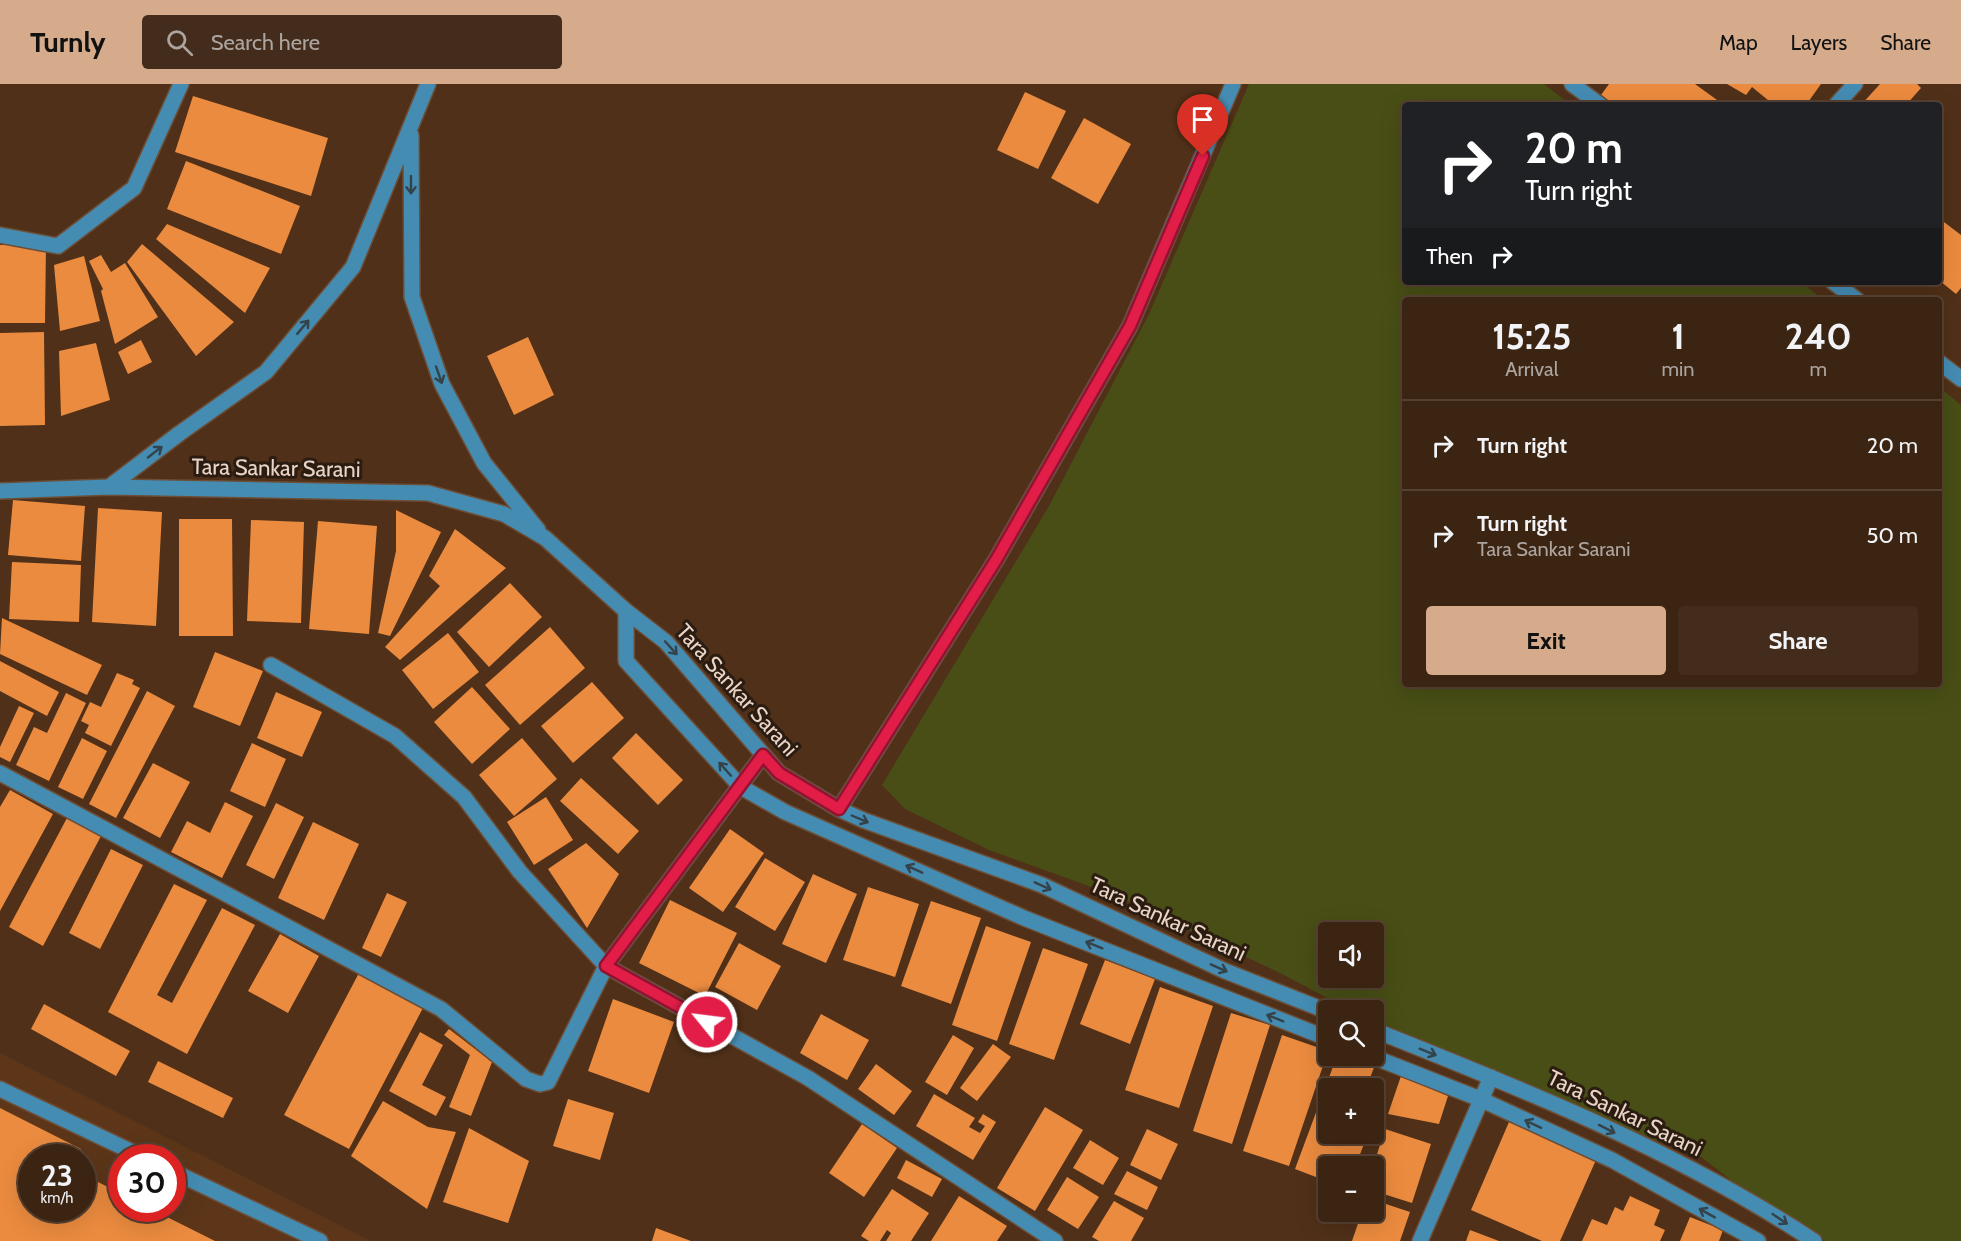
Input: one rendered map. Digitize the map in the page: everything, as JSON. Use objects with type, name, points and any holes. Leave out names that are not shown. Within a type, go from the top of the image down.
[{"type":"street","points":[[0,235],[58,246],[134,188],[181,84]]},
{"type":"street","points":[[109,487],[266,372],[353,267],[428,84]]},
{"type":"street","points":[[839,809],[996,560],[1130,326],[1233,84]]},
{"type":"street","points":[[1572,84],[1596,102]]},
{"type":"street","points":[[1839,102],[1855,84]]},
{"type":"street","points":[[411,126],[412,297],[442,384],[484,463],[545,538]]},
{"type":"street","points":[[1837,285],[1853,297]]},
{"type":"street","points":[[1942,365],[1961,379]]},
{"type":"street","name":"Tara Sankar Sarani","points":[[0,491],[109,487],[428,493],[504,514],[545,538],[626,611],[666,642],[779,773],[839,809],[1042,885],[1225,971],[1318,1008]]},
{"type":"street","points":[[626,611],[626,661],[741,787],[785,812],[1024,918],[1318,1035]]},
{"type":"street","points":[[270,665],[395,736],[464,797],[520,872],[606,966],[808,1078],[1055,1241]]},
{"type":"street","points":[[0,773],[441,1008],[526,1079],[540,1084],[548,1082],[606,966],[763,755]]},
{"type":"street","name":"Tara Sankar Sarani","points":[[1384,1034],[1546,1098],[1748,1199],[1814,1241]]},
{"type":"street","points":[[1384,1061],[1480,1100],[1612,1160],[1758,1241]]},
{"type":"street","points":[[1420,1241],[1491,1077]]},
{"type":"street","points":[[0,1089],[116,1144]]},
{"type":"street","points":[[186,1178],[320,1241]]},
{"type":"shaded area","points":[[0,1053],[180,1144],[108,1144],[108,1222],[186,1222],[186,1147],[371,1241],[0,1241]]},
{"type":"green space","points":[[1249,84],[1544,84],[1567,102],[1402,102],[1402,285],[1804,285],[1820,297],[1402,297],[1402,687],[1942,687],[1942,390],[1961,405],[1961,1241],[1826,1241],[1793,1228],[1701,1157],[1563,1106],[1384,1027],[1384,1000],[1331,1000],[1280,973],[1119,897],[989,850],[905,809],[882,785],[1049,506],[1149,314]]},
{"type":"building","points":[[1609,84],[1695,84],[1720,102],[1611,102],[1601,95]]},
{"type":"building","points":[[1727,84],[1821,84],[1808,102],[1770,102],[1752,87],[1746,95]]},
{"type":"building","points":[[1880,84],[1917,84],[1921,88],[1909,102],[1864,102]]},
{"type":"building","points":[[1025,92],[1066,111],[1038,169],[997,150]]},
{"type":"building","points":[[193,96],[328,138],[311,196],[175,152]]},
{"type":"building","points":[[1084,118],[1131,144],[1098,204],[1051,178]]},
{"type":"building","points":[[186,161],[300,206],[281,254],[167,209]]},
{"type":"building","points":[[1942,221],[1961,235],[1961,288],[1956,294],[1942,283]]},
{"type":"building","points":[[167,224],[270,268],[245,313],[156,239]]},
{"type":"building","points":[[142,244],[234,322],[196,356],[127,262]]},
{"type":"building","points":[[0,245],[46,245],[45,323],[0,323]]},
{"type":"building","points":[[101,255],[111,272],[125,263],[158,317],[115,344],[101,291],[103,289],[89,261]]},
{"type":"building","points":[[84,256],[100,321],[60,331],[54,265]]},
{"type":"building","points":[[44,332],[45,425],[0,426],[0,333]]},
{"type":"building","points":[[528,337],[554,395],[514,415],[487,356]]},
{"type":"building","points":[[141,340],[152,362],[128,374],[118,352]]},
{"type":"building","points":[[96,343],[110,400],[61,416],[59,351]]},
{"type":"building","points":[[13,500],[85,506],[81,561],[8,555]]},
{"type":"building","points":[[98,508],[162,512],[156,626],[92,622]]},
{"type":"building","points":[[396,510],[441,532],[390,636],[378,633],[396,551]]},
{"type":"building","points":[[179,519],[232,519],[233,636],[179,636]]},
{"type":"building","points":[[251,520],[304,522],[301,623],[247,621]]},
{"type":"building","points":[[318,521],[377,526],[369,634],[309,629]]},
{"type":"building","points":[[455,529],[506,568],[400,660],[385,647],[440,586],[429,576]]},
{"type":"building","points":[[12,562],[81,565],[79,622],[9,619]]},
{"type":"building","points":[[510,583],[542,617],[489,667],[457,632]]},
{"type":"building","points":[[2,618],[102,665],[87,695],[0,654]]},
{"type":"building","points":[[550,627],[585,668],[520,725],[485,685]]},
{"type":"building","points":[[448,633],[479,672],[433,709],[402,670]]},
{"type":"building","points":[[215,652],[263,671],[240,726],[193,707]]},
{"type":"building","points":[[0,661],[59,692],[47,716],[0,691]]},
{"type":"building","points":[[117,673],[134,680],[132,684],[140,688],[111,746],[85,733],[89,725],[81,721],[90,702],[101,707]]},
{"type":"building","points":[[592,682],[624,718],[573,763],[541,726]]},
{"type":"building","points":[[472,687],[510,729],[472,764],[434,722]]},
{"type":"building","points":[[147,691],[175,706],[116,818],[89,804]]},
{"type":"building","points":[[276,692],[322,712],[302,757],[257,738]]},
{"type":"building","points":[[66,693],[86,703],[49,781],[16,765],[34,727],[47,733]]},
{"type":"building","points":[[19,706],[34,713],[10,762],[0,757],[0,747]]},
{"type":"building","points":[[636,733],[683,780],[658,805],[612,758]]},
{"type":"building","points":[[82,738],[107,751],[83,799],[58,787]]},
{"type":"building","points":[[522,738],[557,779],[514,816],[479,775]]},
{"type":"building","points":[[252,743],[286,759],[265,807],[230,791]]},
{"type":"building","points":[[153,763],[190,782],[160,838],[123,818]]},
{"type":"building","points":[[581,778],[639,831],[618,854],[560,801]]},
{"type":"building","points":[[10,790],[53,814],[0,911],[0,807]]},
{"type":"building","points":[[546,797],[573,840],[534,865],[507,822]]},
{"type":"building","points":[[225,802],[253,816],[222,878],[171,852],[187,821],[210,833]]},
{"type":"building","points":[[276,803],[304,817],[274,879],[246,865]]},
{"type":"building","points":[[67,818],[101,836],[43,946],[9,927]]},
{"type":"building","points":[[313,822],[359,844],[324,920],[278,898]]},
{"type":"building","points":[[730,829],[764,853],[723,912],[689,888]]},
{"type":"building","points":[[586,843],[619,874],[587,928],[548,869]]},
{"type":"building","points":[[111,849],[143,865],[100,949],[69,933]]},
{"type":"building","points":[[765,858],[805,882],[775,931],[735,907]]},
{"type":"building","points":[[813,874],[857,894],[826,963],[782,944]]},
{"type":"building","points":[[174,884],[207,900],[157,995],[172,1003],[222,908],[255,925],[187,1054],[108,1012]]},
{"type":"building","points":[[868,887],[919,904],[895,977],[843,960]]},
{"type":"building","points":[[387,893],[407,902],[381,957],[362,948]]},
{"type":"building","points":[[670,900],[737,933],[705,996],[639,963]]},
{"type":"building","points":[[931,901],[981,918],[951,1004],[901,986]]},
{"type":"building","points":[[986,926],[1031,942],[997,1041],[952,1025]]},
{"type":"building","points":[[280,934],[319,956],[288,1013],[248,991]]},
{"type":"building","points":[[739,943],[781,966],[757,1010],[715,987]]},
{"type":"building","points":[[1043,948],[1088,964],[1054,1060],[1009,1044]]},
{"type":"building","points":[[1105,960],[1155,979],[1130,1044],[1080,1024]]},
{"type":"building","points":[[360,971],[424,1006],[349,1149],[284,1115]]},
{"type":"building","points":[[1160,987],[1213,1006],[1179,1108],[1125,1090]]},
{"type":"building","points":[[613,999],[674,1022],[649,1093],[588,1071]]},
{"type":"building","points":[[44,1004],[130,1051],[116,1076],[31,1029]]},
{"type":"building","points":[[1231,1013],[1270,1025],[1232,1144],[1193,1131]]},
{"type":"building","points":[[821,1014],[869,1040],[847,1080],[800,1053]]},
{"type":"building","points":[[449,1029],[492,1062],[471,1116],[449,1107],[470,1055],[444,1035]]},
{"type":"building","points":[[420,1032],[443,1045],[422,1085],[446,1097],[436,1116],[389,1091]]},
{"type":"building","points":[[953,1035],[974,1048],[947,1095],[925,1082]]},
{"type":"building","points":[[1282,1035],[1318,1048],[1318,1066],[1323,1066],[1289,1166],[1243,1151]]},
{"type":"building","points":[[993,1044],[1011,1057],[977,1101],[960,1088]]},
{"type":"building","points":[[158,1061],[233,1098],[223,1118],[148,1082]]},
{"type":"building","points":[[876,1064],[912,1091],[894,1115],[858,1089]]},
{"type":"building","points":[[1333,1066],[1375,1066],[1370,1078],[1329,1078]]},
{"type":"building","points":[[1401,1076],[1448,1096],[1439,1124],[1388,1114]]},
{"type":"building","points":[[934,1094],[975,1118],[969,1127],[980,1133],[985,1126],[978,1122],[983,1114],[996,1122],[973,1160],[916,1126]]},
{"type":"building","points":[[568,1099],[614,1113],[600,1160],[553,1146]]},
{"type":"building","points":[[383,1101],[428,1127],[456,1132],[427,1209],[351,1156]]},
{"type":"building","points":[[1045,1107],[1083,1130],[1035,1211],[997,1188]]},
{"type":"building","points":[[1318,1107],[1318,1144],[1364,1144],[1359,1156],[1318,1156],[1318,1178],[1295,1169]]},
{"type":"building","points":[[0,1108],[71,1144],[18,1144],[18,1222],[96,1222],[96,1181],[108,1187],[108,1222],[177,1222],[215,1241],[0,1241]]},
{"type":"building","points":[[1509,1122],[1596,1160],[1560,1241],[1542,1241],[1471,1210]]},
{"type":"building","points":[[862,1124],[897,1148],[864,1197],[829,1173]]},
{"type":"building","points":[[469,1128],[529,1161],[508,1223],[443,1202]]},
{"type":"building","points":[[1147,1129],[1178,1144],[1161,1180],[1130,1165]]},
{"type":"building","points":[[1385,1129],[1431,1144],[1412,1203],[1384,1194],[1384,1156],[1376,1156],[1380,1144],[1384,1144]]},
{"type":"building","points":[[1090,1140],[1119,1158],[1103,1185],[1073,1168]]},
{"type":"building","points":[[906,1160],[942,1179],[932,1197],[897,1178]]},
{"type":"building","points":[[1127,1171],[1158,1187],[1147,1210],[1114,1194]]},
{"type":"building","points":[[1067,1177],[1099,1197],[1078,1229],[1047,1210]]},
{"type":"building","points":[[892,1189],[929,1213],[911,1241],[886,1241],[891,1233],[887,1230],[880,1241],[869,1241],[861,1236]]},
{"type":"building","points":[[959,1196],[1007,1226],[997,1241],[931,1241]]},
{"type":"building","points":[[1630,1196],[1660,1210],[1654,1225],[1665,1230],[1660,1241],[1582,1241],[1592,1219],[1607,1225],[1615,1207],[1623,1211]]},
{"type":"building","points":[[1114,1201],[1144,1218],[1131,1241],[1099,1241],[1092,1237]]},
{"type":"building","points":[[1384,1203],[1410,1212],[1400,1241],[1352,1241],[1359,1222],[1384,1222]]},
{"type":"building","points":[[1690,1217],[1723,1230],[1719,1241],[1680,1241]]},
{"type":"building","points":[[656,1228],[691,1241],[652,1241]]},
{"type":"building","points":[[1470,1230],[1499,1241],[1466,1241]]},
{"type":"route","points":[[707,1022],[606,966],[763,755],[779,773],[839,809],[996,560],[1130,326],[1203,156]]}]
